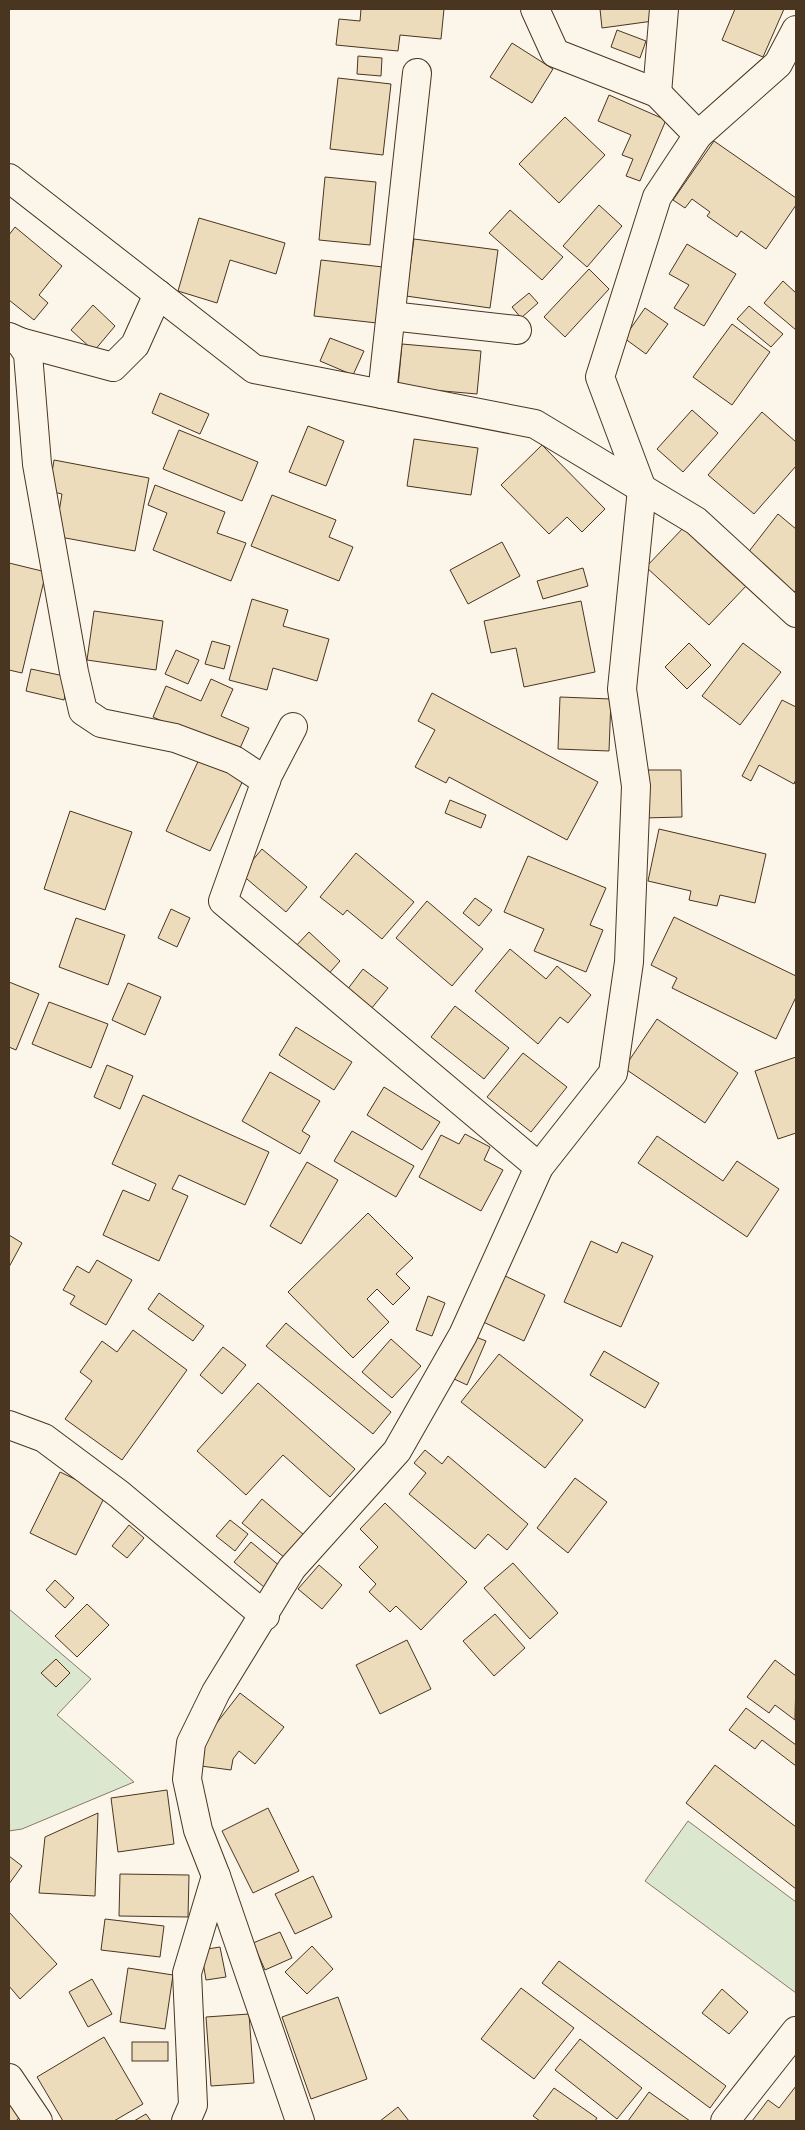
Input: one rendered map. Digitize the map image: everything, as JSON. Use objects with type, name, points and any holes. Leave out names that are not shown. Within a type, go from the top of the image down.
[{"type":"street","points":[[535,9],[555,53],[657,93],[698,135]]},
{"type":"street","points":[[657,93],[664,9]]},
{"type":"street","points":[[300,2121],[216,1876],[198,1830],[187,1779],[191,1743],[216,1692],[292,1568],[397,1451],[463,1335],[539,1167],[613,1073],[629,962],[636,786],[622,689],[642,489],[600,377],[657,197],[698,135],[778,64],[796,30]]},
{"type":"street","points":[[382,394],[417,74]]},
{"type":"street","points":[[9,178],[254,369],[534,424],[696,521],[796,613]]},
{"type":"street","points":[[14,340],[113,366],[135,345],[158,294]]},
{"type":"street","points":[[390,316],[517,330]]},
{"type":"street","points":[[14,340],[28,354],[37,464],[74,672],[83,711],[101,723],[175,738],[192,744],[234,760],[266,780]]},
{"type":"street","points":[[293,727],[266,780],[223,900],[539,1167]]},
{"type":"street","points":[[9,1424],[44,1438],[112,1488],[264,1616]]},
{"type":"street","points":[[186,2121],[193,2105],[187,1973],[216,1876]]},
{"type":"street","points":[[725,2121],[796,2031]]},
{"type":"street","points":[[9,2078],[38,2121]]},
{"type":"green space","points":[[9,1609],[91,1679],[57,1715],[134,1782],[22,1829],[9,1831]]},
{"type":"green space","points":[[688,1821],[796,1902],[796,1993],[645,1881]]},
{"type":"building","points":[[361,9],[444,9],[441,39],[400,35],[398,51],[336,45],[339,19],[360,21]]},
{"type":"building","points":[[600,9],[651,9],[653,21],[602,28]]},
{"type":"building","points":[[735,9],[784,9],[763,57],[722,40]]},
{"type":"building","points":[[617,30],[646,41],[640,58],[611,47]]},
{"type":"building","points":[[512,43],[553,69],[532,103],[490,77]]},
{"type":"building","points":[[358,56],[382,58],[381,76],[357,74]]},
{"type":"building","points":[[338,78],[391,84],[383,155],[330,149]]},
{"type":"building","points":[[609,95],[666,120],[640,181],[626,176],[633,159],[622,155],[631,135],[598,121]]},
{"type":"building","points":[[565,117],[605,155],[559,203],[519,164]]},
{"type":"building","points":[[714,141],[796,198],[796,205],[766,249],[741,231],[737,237],[707,216],[710,212],[692,199],[685,208],[673,200]]},
{"type":"building","points":[[325,177],[376,182],[370,245],[319,240]]},
{"type":"building","points":[[599,205],[622,226],[587,267],[563,246]]},
{"type":"building","points":[[510,210],[563,257],[542,280],[489,233]]},
{"type":"building","points":[[199,218],[285,243],[276,274],[230,260],[217,303],[178,291]]},
{"type":"building","points":[[15,227],[62,266],[39,295],[48,303],[34,320],[9,300],[9,235]]},
{"type":"building","points":[[414,239],[498,250],[490,308],[406,296]]},
{"type":"building","points":[[687,244],[736,274],[704,326],[674,308],[689,285],[669,274]]},
{"type":"building","points":[[321,260],[383,267],[377,323],[314,316]]},
{"type":"building","points":[[589,269],[609,289],[565,337],[544,317]]},
{"type":"building","points":[[783,281],[796,293],[796,330],[764,303]]},
{"type":"building","points":[[529,293],[538,303],[521,318],[512,307]]},
{"type":"building","points":[[93,305],[115,326],[94,351],[71,330]]},
{"type":"building","points":[[749,306],[783,334],[771,347],[737,319]]},
{"type":"building","points":[[645,308],[668,324],[646,354],[624,338]]},
{"type":"building","points":[[732,324],[770,352],[732,405],[693,377]]},
{"type":"building","points":[[330,338],[364,351],[353,375],[320,361]]},
{"type":"building","points":[[402,344],[481,351],[477,394],[398,387]]},
{"type":"building","points":[[160,393],[209,414],[200,434],[152,413]]},
{"type":"building","points":[[692,410],[718,433],[683,472],[657,449]]},
{"type":"building","points":[[762,412],[796,442],[796,466],[754,514],[708,475]]},
{"type":"building","points":[[308,426],[344,441],[326,486],[289,472]]},
{"type":"building","points":[[179,430],[258,462],[242,501],[163,469]]},
{"type":"building","points":[[414,439],[478,448],[471,495],[407,486]]},
{"type":"building","points":[[542,445],[605,509],[582,532],[567,517],[549,534],[501,485]]},
{"type":"building","points":[[54,460],[149,478],[135,551],[55,536],[62,494],[49,491]]},
{"type":"building","points":[[155,485],[225,512],[217,533],[246,543],[231,581],[153,550],[167,513],[148,505]]},
{"type":"building","points":[[272,495],[336,520],[329,537],[353,547],[339,581],[251,546]]},
{"type":"building","points":[[778,514],[796,529],[796,590],[794,592],[747,554]]},
{"type":"building","points":[[685,526],[748,584],[709,625],[646,567]]},
{"type":"building","points":[[502,542],[520,576],[468,604],[450,570]]},
{"type":"building","points":[[9,563],[46,572],[22,673],[9,670]]},
{"type":"building","points":[[583,568],[588,586],[543,599],[537,581]]},
{"type":"building","points":[[252,599],[288,610],[283,626],[329,639],[317,681],[273,668],[267,690],[229,680]]},
{"type":"building","points":[[581,601],[595,672],[524,687],[516,648],[491,653],[484,621]]},
{"type":"building","points":[[94,611],[163,621],[156,670],[87,660]]},
{"type":"building","points":[[212,641],[230,646],[224,669],[205,664]]},
{"type":"building","points":[[689,643],[711,665],[687,689],[665,667]]},
{"type":"building","points":[[743,643],[781,672],[740,725],[702,696]]},
{"type":"building","points":[[176,650],[199,660],[188,684],[165,674]]},
{"type":"building","points":[[31,669],[69,677],[64,700],[26,691]]},
{"type":"building","points":[[211,679],[233,689],[221,716],[249,728],[237,755],[153,717],[166,686],[201,701]]},
{"type":"building","points":[[432,693],[598,782],[567,840],[449,777],[446,783],[415,767],[435,730],[418,721]]},
{"type":"building","points":[[560,697],[611,699],[609,751],[558,749]]},
{"type":"building","points":[[782,700],[796,707],[796,779],[794,784],[759,765],[751,781],[742,776]]},
{"type":"building","points":[[201,755],[245,776],[210,851],[166,831]]},
{"type":"building","points":[[642,770],[681,770],[682,817],[643,818]]},
{"type":"building","points":[[450,800],[486,815],[481,828],[445,813]]},
{"type":"building","points":[[70,811],[132,832],[105,910],[44,889]]},
{"type":"building","points":[[659,829],[766,854],[755,903],[720,895],[717,906],[689,900],[691,891],[648,881]]},
{"type":"building","points":[[262,849],[307,887],[286,912],[241,874]]},
{"type":"building","points":[[356,853],[414,902],[382,939],[347,910],[343,915],[320,897]]},
{"type":"building","points":[[528,856],[606,888],[590,925],[603,930],[586,972],[534,951],[544,929],[504,912]]},
{"type":"building","points":[[475,898],[492,910],[479,926],[463,913]]},
{"type":"building","points":[[427,901],[483,949],[452,986],[396,938]]},
{"type":"building","points":[[171,909],[190,918],[177,947],[158,938]]},
{"type":"building","points":[[674,917],[796,976],[796,997],[776,1039],[672,988],[677,978],[651,965]]},
{"type":"building","points":[[76,918],[125,935],[108,985],[59,967]]},
{"type":"building","points":[[309,932],[340,961],[325,978],[293,949]]},
{"type":"building","points":[[510,949],[546,979],[557,966],[591,995],[568,1023],[560,1017],[538,1044],[475,991]]},
{"type":"building","points":[[363,969],[388,988],[371,1009],[347,990]]},
{"type":"building","points":[[9,982],[39,994],[16,1050],[9,1047]]},
{"type":"building","points":[[128,983],[161,997],[145,1035],[112,1020]]},
{"type":"building","points":[[49,1002],[108,1024],[91,1068],[32,1044]]},
{"type":"building","points":[[455,1006],[509,1048],[484,1079],[431,1037]]},
{"type":"building","points":[[657,1019],[738,1073],[705,1123],[624,1068]]},
{"type":"building","points":[[296,1027],[352,1062],[334,1090],[279,1055]]},
{"type":"building","points":[[523,1053],[567,1087],[531,1132],[487,1097]]},
{"type":"building","points":[[796,1057],[796,1133],[778,1139],[755,1071]]},
{"type":"building","points":[[107,1065],[133,1076],[120,1109],[94,1097]]},
{"type":"building","points":[[270,1072],[320,1101],[302,1131],[310,1136],[300,1154],[242,1121]]},
{"type":"building","points":[[384,1087],[440,1122],[422,1150],[367,1115]]},
{"type":"building","points":[[143,1095],[269,1152],[245,1205],[179,1175],[172,1189],[188,1196],[159,1261],[103,1235],[123,1190],[149,1201],[156,1184],[112,1164]]},
{"type":"building","points":[[352,1131],[414,1166],[396,1197],[334,1161]]},
{"type":"building","points":[[465,1134],[490,1147],[484,1160],[503,1170],[481,1211],[419,1177],[441,1135],[459,1144]]},
{"type":"building","points":[[657,1136],[723,1181],[737,1161],[779,1189],[747,1237],[638,1163]]},
{"type":"building","points":[[307,1162],[338,1180],[301,1244],[270,1226]]},
{"type":"building","points":[[368,1213],[413,1258],[396,1274],[410,1288],[393,1305],[377,1289],[367,1299],[389,1322],[353,1358],[288,1292]]},
{"type":"building","points":[[9,1235],[22,1243],[9,1267]]},
{"type":"building","points":[[591,1241],[617,1253],[622,1242],[653,1256],[621,1327],[564,1302]]},
{"type":"building","points":[[97,1260],[132,1280],[106,1325],[70,1304],[75,1296],[63,1290],[77,1266],[89,1273]]},
{"type":"building","points":[[501,1274],[545,1295],[524,1341],[479,1320]]},
{"type":"building","points":[[159,1293],[204,1326],[193,1341],[148,1309]]},
{"type":"building","points":[[428,1296],[445,1303],[432,1336],[416,1330]]},
{"type":"building","points":[[286,1323],[391,1412],[373,1434],[266,1346]]},
{"type":"building","points":[[133,1330],[187,1370],[122,1460],[65,1419],[92,1381],[80,1372],[102,1341],[117,1352]]},
{"type":"building","points":[[471,1335],[486,1341],[467,1385],[452,1378]]},
{"type":"building","points":[[391,1339],[421,1366],[392,1398],[362,1372]]},
{"type":"building","points":[[223,1347],[246,1365],[222,1394],[200,1375]]},
{"type":"building","points":[[604,1351],[659,1383],[645,1408],[590,1375]]},
{"type":"building","points":[[499,1354],[583,1420],[545,1468],[461,1402]]},
{"type":"building","points":[[258,1383],[355,1469],[330,1497],[283,1455],[246,1495],[197,1451]]},
{"type":"building","points":[[425,1450],[442,1464],[448,1456],[528,1524],[507,1550],[488,1534],[475,1549],[409,1494],[426,1473],[414,1463]]},
{"type":"building","points":[[60,1472],[106,1494],[76,1555],[30,1533]]},
{"type":"building","points":[[575,1478],[607,1502],[568,1553],[537,1528]]},
{"type":"building","points":[[262,1499],[304,1535],[285,1558],[242,1523]]},
{"type":"building","points":[[385,1503],[467,1582],[421,1630],[396,1606],[390,1612],[369,1592],[376,1584],[359,1567],[378,1547],[360,1529]]},
{"type":"building","points":[[230,1520],[248,1534],[235,1551],[216,1536]]},
{"type":"building","points":[[129,1525],[144,1538],[127,1558],[112,1546]]},
{"type":"building","points":[[251,1542],[281,1567],[264,1587],[234,1562]]},
{"type":"building","points":[[513,1563],[558,1613],[530,1639],[484,1588]]},
{"type":"building","points":[[319,1565],[342,1585],[322,1609],[298,1589]]},
{"type":"building","points":[[55,1580],[74,1598],[65,1608],[46,1590]]},
{"type":"building","points":[[87,1604],[109,1625],[77,1657],[55,1636]]},
{"type":"building","points":[[495,1614],[525,1648],[494,1676],[463,1641]]},
{"type":"building","points":[[407,1640],[431,1689],[380,1714],[356,1665]]},
{"type":"building","points":[[56,1659],[70,1673],[56,1687],[41,1673]]},
{"type":"building","points":[[775,1660],[796,1676],[795,1720],[775,1705],[769,1713],[747,1697]]},
{"type":"building","points":[[240,1693],[284,1727],[255,1764],[239,1751],[233,1759],[231,1770],[201,1766],[205,1738]]},
{"type":"building","points":[[746,1708],[796,1745],[796,1766],[762,1740],[755,1749],[729,1730]]},
{"type":"building","points":[[715,1765],[796,1827],[796,1889],[686,1803]]},
{"type":"building","points":[[167,1790],[174,1844],[118,1852],[111,1798]]},
{"type":"building","points":[[268,1808],[299,1871],[253,1893],[222,1831]]},
{"type":"building","points":[[98,1813],[95,1896],[39,1893],[45,1837]]},
{"type":"building","points":[[9,1856],[22,1866],[9,1884]]},
{"type":"building","points":[[120,1874],[189,1875],[188,1917],[119,1916]]},
{"type":"building","points":[[313,1876],[332,1917],[295,1934],[275,1894]]},
{"type":"building","points":[[9,1912],[57,1964],[20,1999],[9,1986]]},
{"type":"building","points":[[105,1919],[164,1926],[160,1957],[101,1950]]},
{"type":"building","points":[[280,1932],[292,1958],[265,1970],[253,1943]]},
{"type":"building","points":[[312,1946],[333,1969],[307,1994],[285,1972]]},
{"type":"building","points":[[220,1947],[226,1977],[206,1980],[201,1950]]},
{"type":"building","points":[[559,1961],[726,2086],[710,2108],[542,1983]]},
{"type":"building","points":[[128,1968],[173,1975],[165,2029],[120,2022]]},
{"type":"building","points":[[92,1979],[112,2014],[88,2027],[69,1992]]},
{"type":"building","points":[[521,1988],[574,2028],[534,2079],[481,2039]]},
{"type":"building","points":[[722,1989],[748,2012],[729,2034],[702,2013]]},
{"type":"building","points":[[338,1997],[367,2079],[311,2099],[282,2017]]},
{"type":"building","points":[[249,2014],[254,2083],[211,2086],[206,2017]]},
{"type":"building","points":[[104,2037],[143,2104],[114,2121],[63,2121],[37,2077]]},
{"type":"building","points":[[580,2039],[642,2088],[617,2119],[555,2070]]},
{"type":"building","points":[[132,2042],[168,2042],[168,2061],[132,2061]]},
{"type":"building","points":[[796,2086],[796,2121],[752,2121],[768,2100],[779,2108]]},
{"type":"building","points":[[554,2088],[597,2118],[595,2121],[540,2121],[533,2116]]},
{"type":"building","points":[[649,2092],[690,2121],[628,2121]]},
{"type":"building","points":[[9,2096],[25,2111],[16,2121],[9,2121]]},
{"type":"building","points":[[398,2107],[409,2121],[380,2121]]},
{"type":"building","points":[[146,2114],[151,2121],[134,2121]]}]
